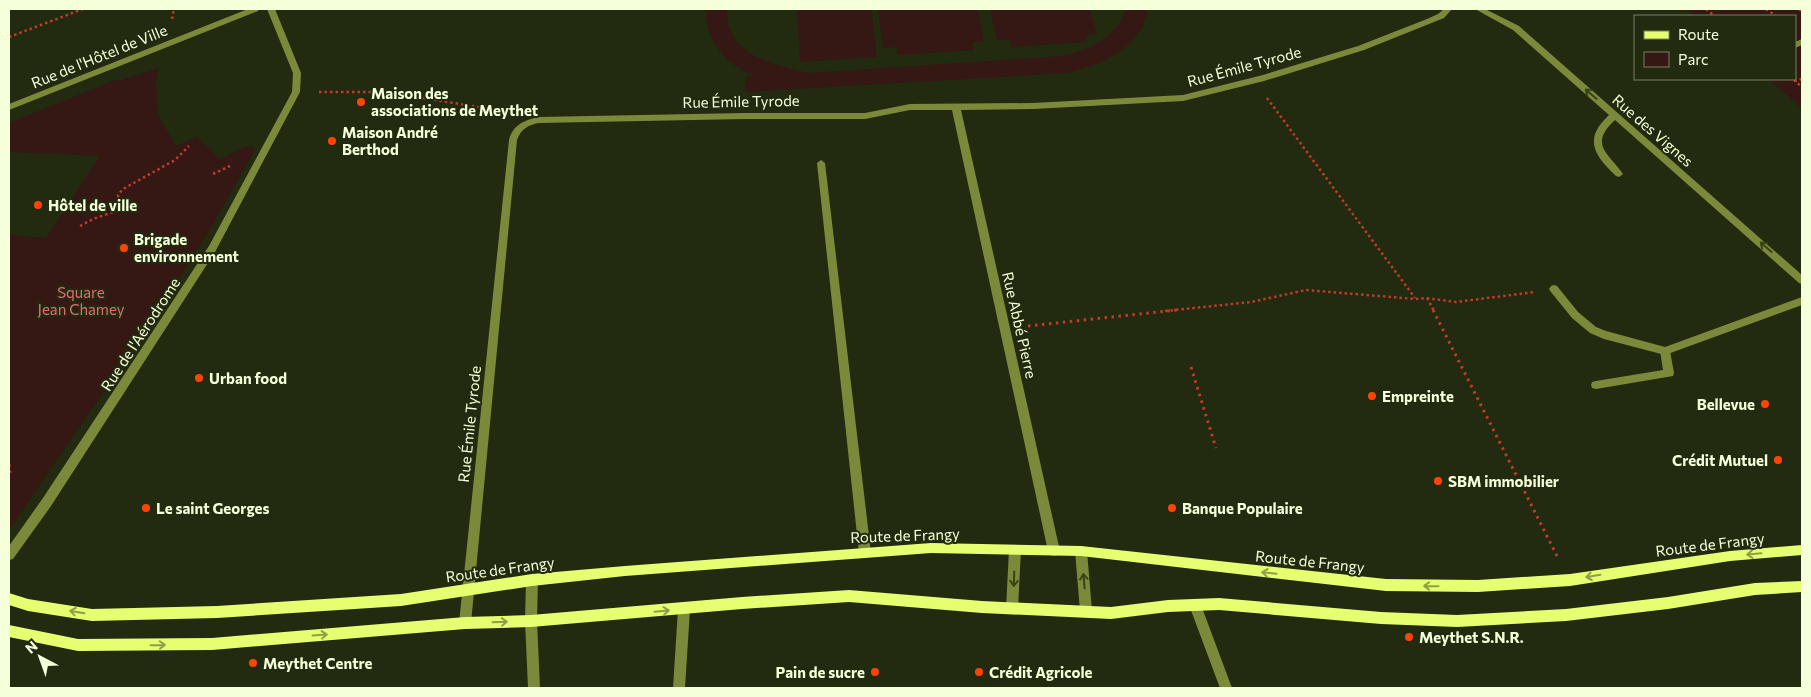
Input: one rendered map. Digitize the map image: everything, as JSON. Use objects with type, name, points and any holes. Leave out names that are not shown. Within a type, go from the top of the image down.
[{"type":"main road","name":"Route de Frangy","points":[[9,599],[28,605],[101,614],[217,612],[400,600],[532,580],[693,565],[931,548],[1081,551],[1386,585],[1478,586],[1570,580],[1730,556],[1802,550]]},
{"type":"main road","points":[[9,631],[78,645],[212,644],[465,623],[531,622],[742,603],[848,596],[1111,613],[1219,604],[1381,618],[1457,621],[1566,615],[1668,603],[1755,589],[1802,586]]},
{"type":"street","name":"Rue de l'Hôtel de Ville","points":[[9,107],[255,9]]},
{"type":"street","points":[[271,9],[297,73],[296,92]]},
{"type":"street","name":"Rue Émile Tyrode","points":[[465,623],[513,140],[516,131],[522,126],[539,120],[865,116],[910,107],[1033,106],[1183,98],[1254,81],[1361,48],[1430,21],[1441,16],[1448,9]]},
{"type":"street","name":"Rue des Vignes","points":[[1479,9],[1516,28],[1802,280]]},
{"type":"street","name":"Rue de l'Aérodrome","points":[[9,555],[47,502],[212,249],[296,92]]},
{"type":"street","name":"Rue Abbé Pierre","points":[[956,107],[1054,550]]},
{"type":"street","points":[[1615,115],[1603,125],[1597,137],[1597,149],[1603,159],[1619,174]]},
{"type":"street","points":[[821,163],[865,553]]},
{"type":"street","points":[[1554,289],[1575,315],[1593,330],[1665,351],[1802,301]]},
{"type":"street","points":[[1596,385],[1669,373],[1665,351]]},
{"type":"street","points":[[1012,608],[1015,550]]},
{"type":"street","points":[[1081,551],[1086,611]]},
{"type":"street","points":[[532,580],[531,622],[534,688]]},
{"type":"street","points":[[1195,605],[1226,688]]},
{"type":"street","points":[[679,688],[684,609]]},
{"type":"path","points":[[9,37],[83,9]]},
{"type":"path","points":[[1802,79],[1795,81],[1802,87]]},
{"type":"path","points":[[1254,81],[1415,299]]},
{"type":"path","points":[[296,92],[385,92],[497,110],[522,126]]},
{"type":"path","points":[[80,226],[93,219],[119,210],[118,195],[123,189],[175,160],[189,146]]},
{"type":"path","points":[[1005,328],[1251,302],[1306,290],[1415,299],[1426,298],[1456,302],[1554,289]]},
{"type":"path","points":[[1426,298],[1570,580]]},
{"type":"path","points":[[1191,367],[1216,448]]},
{"type":"path","points":[[9,464],[10,473]]},
{"type":"green space","points":[[706,9],[727,9],[728,25],[734,38],[743,48],[754,55],[780,66],[808,73],[1062,56],[1082,50],[1101,41],[1116,28],[1125,9],[1148,9],[1144,23],[1129,45],[1106,60],[1067,73],[745,92],[745,77],[753,76],[734,65],[719,49],[709,30],[706,20]]},
{"type":"green space","points":[[797,9],[871,9],[877,57],[800,62]]},
{"type":"green space","points":[[978,9],[984,42],[973,42],[974,50],[898,55],[897,47],[883,48],[878,10]]},
{"type":"green space","points":[[990,9],[1090,9],[1097,34],[1085,35],[1087,42],[1012,47],[1010,40],[997,40]]},
{"type":"green space","points":[[1685,9],[1802,9],[1802,108],[1769,80],[1796,80],[1796,15],[1693,15]]},
{"type":"green space","name":"Square Jean Chamey","points":[[159,68],[156,82],[158,115],[176,146],[197,137],[220,159],[246,146],[256,148],[209,231],[147,329],[9,530],[9,235],[46,238],[100,156],[9,152],[9,123],[118,79],[119,81]]},
{"type":"place","name":"Maison des associations de Meythet","points":[[361,102]]},
{"type":"place","name":"Maison André Berthod","points":[[332,141]]},
{"type":"place","name":"Hôtel de ville","points":[[38,205]]},
{"type":"place","name":"Brigade environnement","points":[[124,248]]},
{"type":"place","name":"Urban food","points":[[199,378]]},
{"type":"place","name":"Empreinte","points":[[1372,396]]},
{"type":"place","name":"Bellevue","points":[[1765,404]]},
{"type":"place","name":"Crédit Mutuel","points":[[1778,460]]},
{"type":"place","name":"SBM immobilier","points":[[1438,481]]},
{"type":"place","name":"Le saint Georges","points":[[146,508]]},
{"type":"place","name":"Banque Populaire","points":[[1172,508]]},
{"type":"place","name":"Meythet S.N.R.","points":[[1409,637]]},
{"type":"place","name":"Meythet Centre","points":[[253,663]]},
{"type":"place","name":"Pain de sucre","points":[[875,672]]},
{"type":"place","name":"Crédit Agricole","points":[[979,672]]}]
